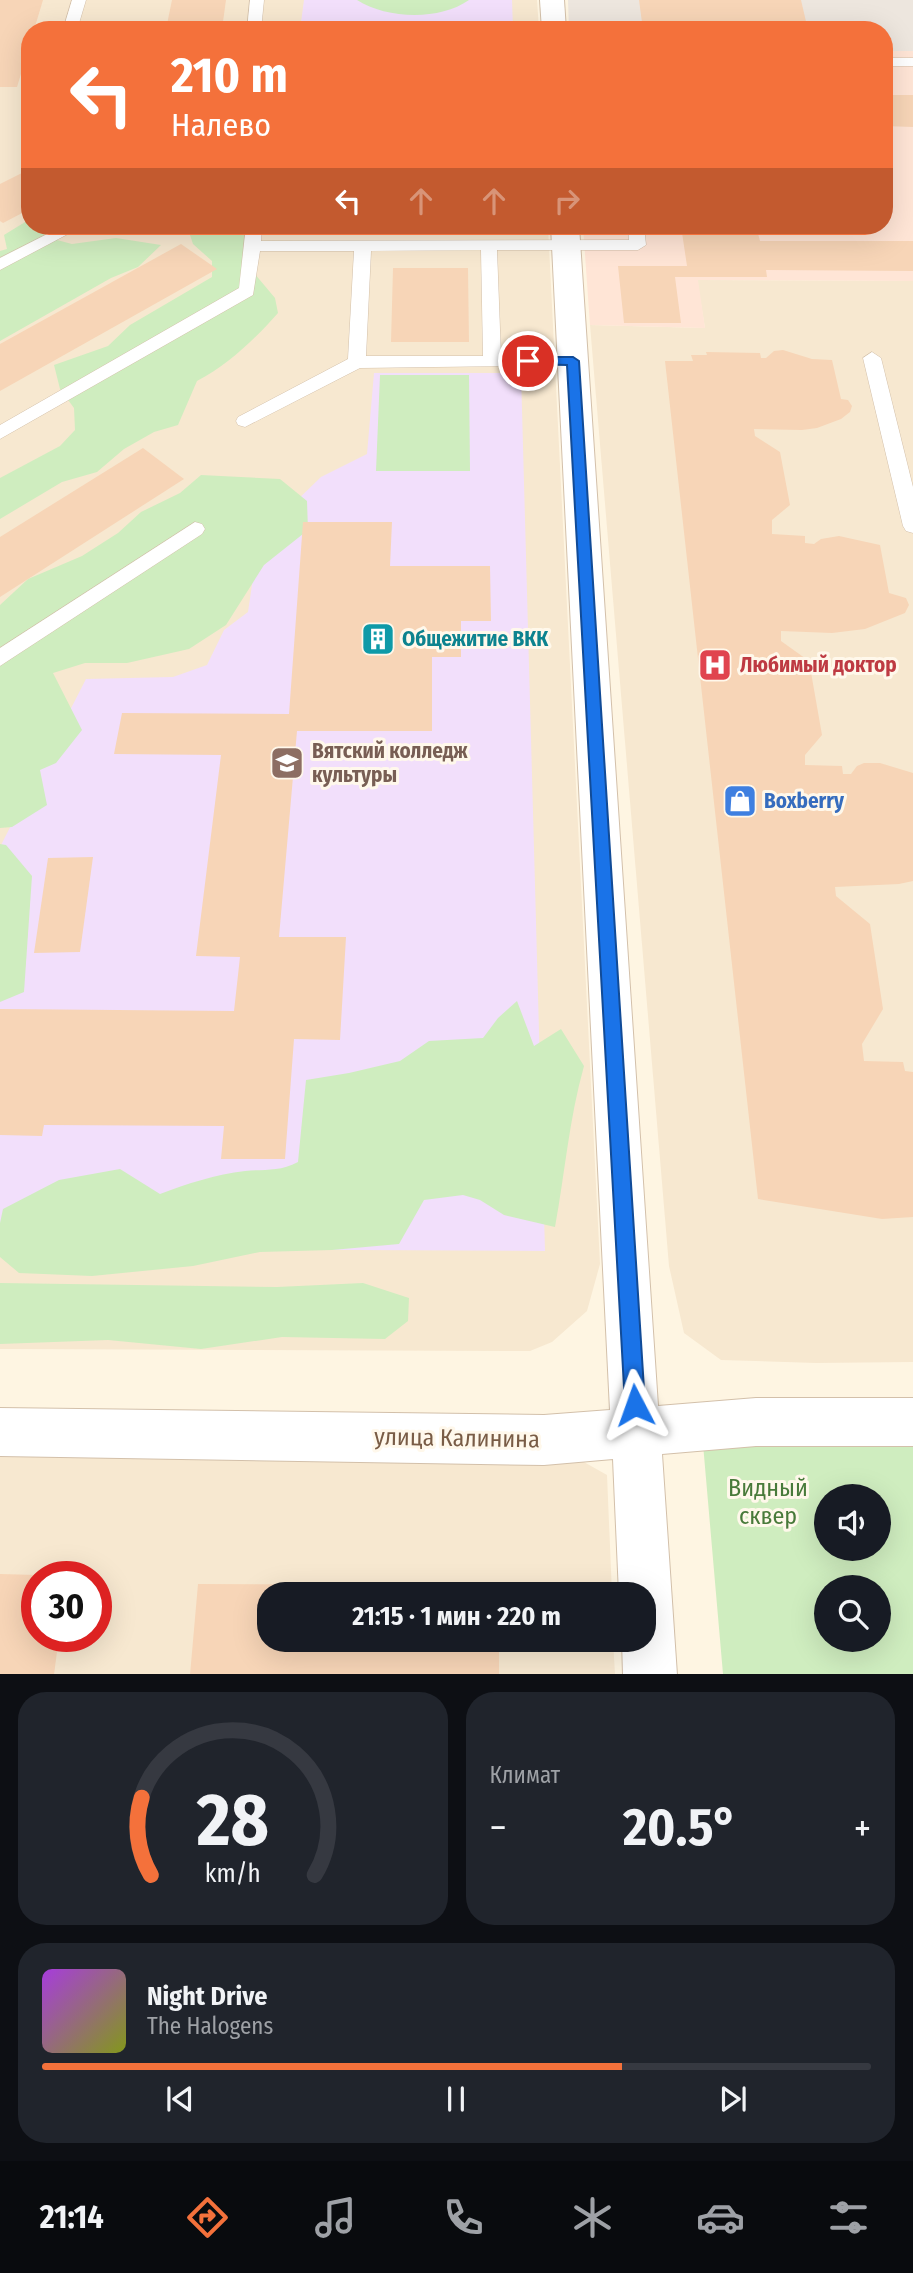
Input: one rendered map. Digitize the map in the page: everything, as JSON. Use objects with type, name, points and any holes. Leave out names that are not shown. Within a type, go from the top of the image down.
[{"type":"street","points":[[552,0],[553,21]]},
{"type":"street","points":[[565,235],[650,1674]]},
{"type":"street","name":"улица Калинина","points":[[0,1432],[544,1440],[756,1422],[913,1422]]},
{"type":"lane","points":[[73,21],[79,0]]},
{"type":"lane","points":[[255,21],[257,0]]},
{"type":"lane","points":[[893,62],[913,62]]},
{"type":"lane","points":[[0,265],[58,235]]},
{"type":"lane","points":[[0,433],[247,291],[253,235]]},
{"type":"lane","points":[[252,246],[489,245],[565,235],[638,245],[637,235]]},
{"type":"lane","points":[[489,245],[492,361]]},
{"type":"lane","points":[[357,362],[363,246]]},
{"type":"lane","points":[[872,358],[913,526]]},
{"type":"lane","points":[[245,421],[357,362],[573,361]]},
{"type":"lane","points":[[0,658],[195,529]]},
{"type":"shaded area","points":[[0,0],[537,0],[538,21],[21,21],[21,235],[548,235],[600,1264],[587,1311],[552,1342],[530,1351],[0,1349]]},
{"type":"shaded area","points":[[304,0],[512,0],[513,21],[301,21]]},
{"type":"shaded area","points":[[568,0],[913,0],[913,51],[893,51],[893,21],[569,21]]},
{"type":"shaded area","points":[[893,51],[913,51],[913,281],[698,280],[705,328],[590,325],[584,235],[893,235]]},
{"type":"shaded area","points":[[697,280],[913,281],[913,1362],[721,1360],[684,1333],[669,1266],[590,325],[705,328]]},
{"type":"shaded area","name":"Вятский колледж культуры","points":[[374,373],[521,373],[545,1251],[0,1248],[0,847],[86,679],[173,677],[207,665],[224,630],[248,612],[259,537],[321,477],[367,454]]},
{"type":"shaded area","points":[[0,1447],[575,1457],[607,1475],[611,1582],[257,1582],[257,1652],[614,1652],[615,1674],[0,1674]]},
{"type":"green space","points":[[357,0],[469,0],[443,12],[413,15],[383,11]]},
{"type":"green space","points":[[21,225],[21,235],[55,235],[57,240],[72,244],[116,238],[161,245],[138,267],[111,278],[0,341],[0,251],[7,249],[4,235]]},
{"type":"green space","points":[[190,235],[247,235],[257,251],[248,266],[275,298],[278,313],[240,351],[197,381],[178,425],[154,432],[124,449],[97,472],[62,482],[0,519],[0,478],[60,446],[75,430],[74,408],[60,389],[54,365],[108,346],[130,325],[212,277],[212,261],[193,244]]},
{"type":"green space","points":[[380,375],[469,375],[470,471],[376,471]]},
{"type":"green space","points":[[201,475],[280,479],[307,501],[308,530],[264,565],[226,625],[189,649],[127,663],[85,663],[53,673],[82,730],[56,763],[40,770],[47,805],[12,827],[0,828],[0,605],[28,579],[82,556],[118,533],[141,512],[180,493]]},
{"type":"green space","points":[[0,844],[6,845],[32,876],[24,992],[0,1002]]},
{"type":"green space","points":[[517,1001],[534,1046],[561,1029],[584,1066],[571,1126],[555,1227],[504,1215],[480,1200],[463,1195],[424,1200],[399,1244],[332,1250],[260,1252],[193,1266],[92,1276],[19,1273],[0,1257],[0,1223],[3,1209],[59,1180],[120,1169],[160,1194],[223,1174],[278,1169],[298,1162],[306,1080],[400,1061],[429,1041],[483,1038],[498,1018]]},
{"type":"green space","points":[[0,1283],[277,1287],[363,1283],[409,1298],[408,1321],[385,1339],[282,1337],[201,1349],[108,1340],[0,1344]]},
{"type":"green space","name":"Видный сквер","points":[[703,1444],[913,1446],[913,1674],[723,1674]]},
{"type":"building","points":[[0,0],[43,0],[37,21],[21,21],[21,74],[17,87],[0,87]]},
{"type":"building","points":[[172,0],[226,0],[223,21],[168,21]]},
{"type":"building","points":[[639,0],[801,0],[806,21],[642,21]]},
{"type":"building","points":[[893,95],[913,95],[913,127],[893,126]]},
{"type":"building","points":[[21,174],[21,214],[3,223],[0,221],[0,184]]},
{"type":"building","points":[[682,235],[758,235],[760,241],[913,241],[913,271],[766,270],[767,277],[675,277],[681,323],[624,323],[618,266],[687,266]]},
{"type":"building","points":[[181,244],[217,269],[0,391],[0,344]]},
{"type":"building","points":[[393,268],[468,268],[469,342],[391,342]]},
{"type":"building","points":[[783,350],[812,359],[832,360],[841,399],[848,400],[852,406],[850,412],[841,419],[817,428],[754,429],[755,436],[780,452],[790,505],[772,520],[772,534],[805,536],[805,543],[814,544],[821,539],[839,536],[880,545],[889,593],[906,598],[909,605],[905,613],[865,629],[832,633],[781,631],[781,641],[809,661],[822,735],[805,755],[805,765],[842,766],[843,774],[851,774],[857,766],[864,763],[880,763],[913,773],[913,881],[835,887],[836,896],[870,924],[883,1009],[862,1044],[864,1061],[903,1062],[905,1071],[913,1072],[913,1217],[882,1219],[758,1199],[665,361],[693,361],[691,355],[707,355],[706,352],[760,353],[761,358],[766,358],[774,351]]},
{"type":"building","points":[[143,448],[184,479],[0,597],[0,537]]},
{"type":"building","points":[[303,522],[392,522],[390,566],[490,566],[491,621],[461,621],[461,657],[432,657],[432,731],[297,731],[279,937],[346,937],[340,1040],[294,1039],[285,1159],[221,1159],[224,1126],[44,1125],[42,1136],[0,1135],[0,1009],[234,1011],[240,957],[196,956],[221,755],[114,754],[122,713],[289,714]]},
{"type":"building","points":[[93,857],[80,952],[34,953],[48,858]]},
{"type":"building","points":[[0,1574],[21,1575],[21,1652],[57,1652],[54,1674],[0,1674]]},
{"type":"building","points":[[198,1584],[257,1584],[257,1652],[499,1652],[499,1674],[190,1674]]},
{"type":"place","name":"Общежитие ВКК","points":[[378,639]]},
{"type":"place","name":"Любимый доктор","points":[[715,665]]},
{"type":"place","name":"Вятский колледж культуры","points":[[287,763]]},
{"type":"place","name":"Boxberry","points":[[740,801]]},
{"type":"route","points":[[528,361],[573,361],[635,1405]]}]
